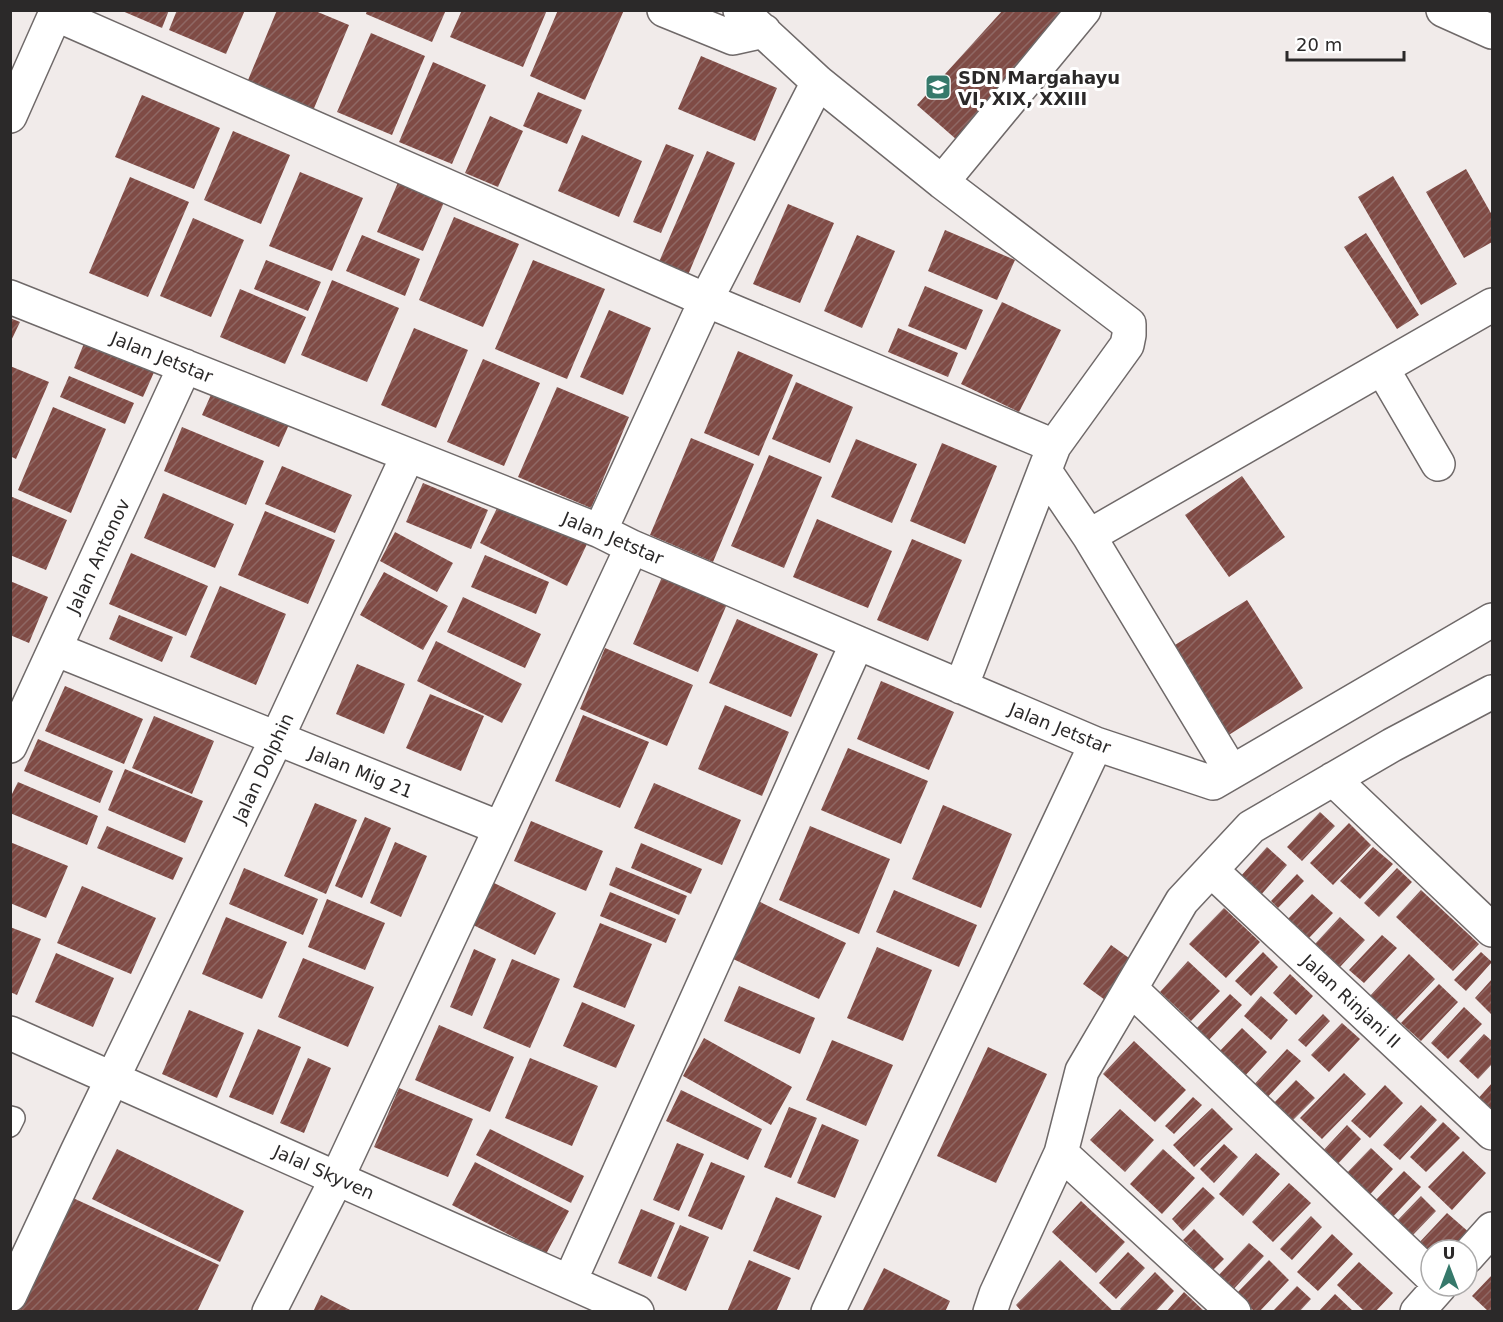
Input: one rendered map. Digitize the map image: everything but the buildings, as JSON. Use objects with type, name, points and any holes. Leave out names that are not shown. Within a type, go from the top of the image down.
[{"type":"street","points":[[664,10],[733,38],[752,21],[818,82],[942,182],[1129,324],[1127,345],[1049,459],[961,687]]},
{"type":"street","points":[[942,182],[1084,10]]},
{"type":"street","points":[[1443,10],[1492,31]]},
{"type":"street","points":[[10,116],[56,12],[706,300],[1049,459],[1222,777],[1492,620]]},
{"type":"street","points":[[600,531],[706,300],[818,82]]},
{"type":"street","name":"Jalan Jetstar","points":[[10,297],[600,531],[632,547],[1096,744],[1222,777]]},
{"type":"street","points":[[1089,536],[1492,305]]},
{"type":"street","name":"Jalan Antonov","points":[[10,746],[185,366]]},
{"type":"street","points":[[1382,368],[1438,464]]},
{"type":"street","name":"Jalan Dolphin","points":[[10,1294],[277,738],[408,455]]},
{"type":"street","points":[[269,1311],[337,1178],[632,547]]},
{"type":"street","points":[[570,1281],[857,643]]},
{"type":"street","name":"Jalan Mig 21","points":[[55,649],[500,828]]},
{"type":"street","points":[[1000,1306],[1061,1153],[1082,1071],[1182,901],[1251,826],[1392,745],[1492,692]]},
{"type":"street","points":[[828,1311],[1096,744]]},
{"type":"street","points":[[1333,779],[1492,930]]},
{"type":"street","name":"Jalan Rinjani II","points":[[1211,870],[1492,1133]]},
{"type":"street","points":[[1131,988],[1419,1264]]},
{"type":"street","name":"Jalal Skyven","points":[[10,1033],[638,1311]]},
{"type":"street","points":[[1061,1153],[1234,1311]]},
{"type":"street","points":[[1479,1244],[1492,1229]]},
{"type":"street","points":[[1417,1311],[1429,1298]]},
{"type":"lane","points":[[10,1117],[14,1118],[10,1126]]},
{"type":"place","name":"SDN Margahayu VI, XIX, XXIII","points":[[938,87]]}]
